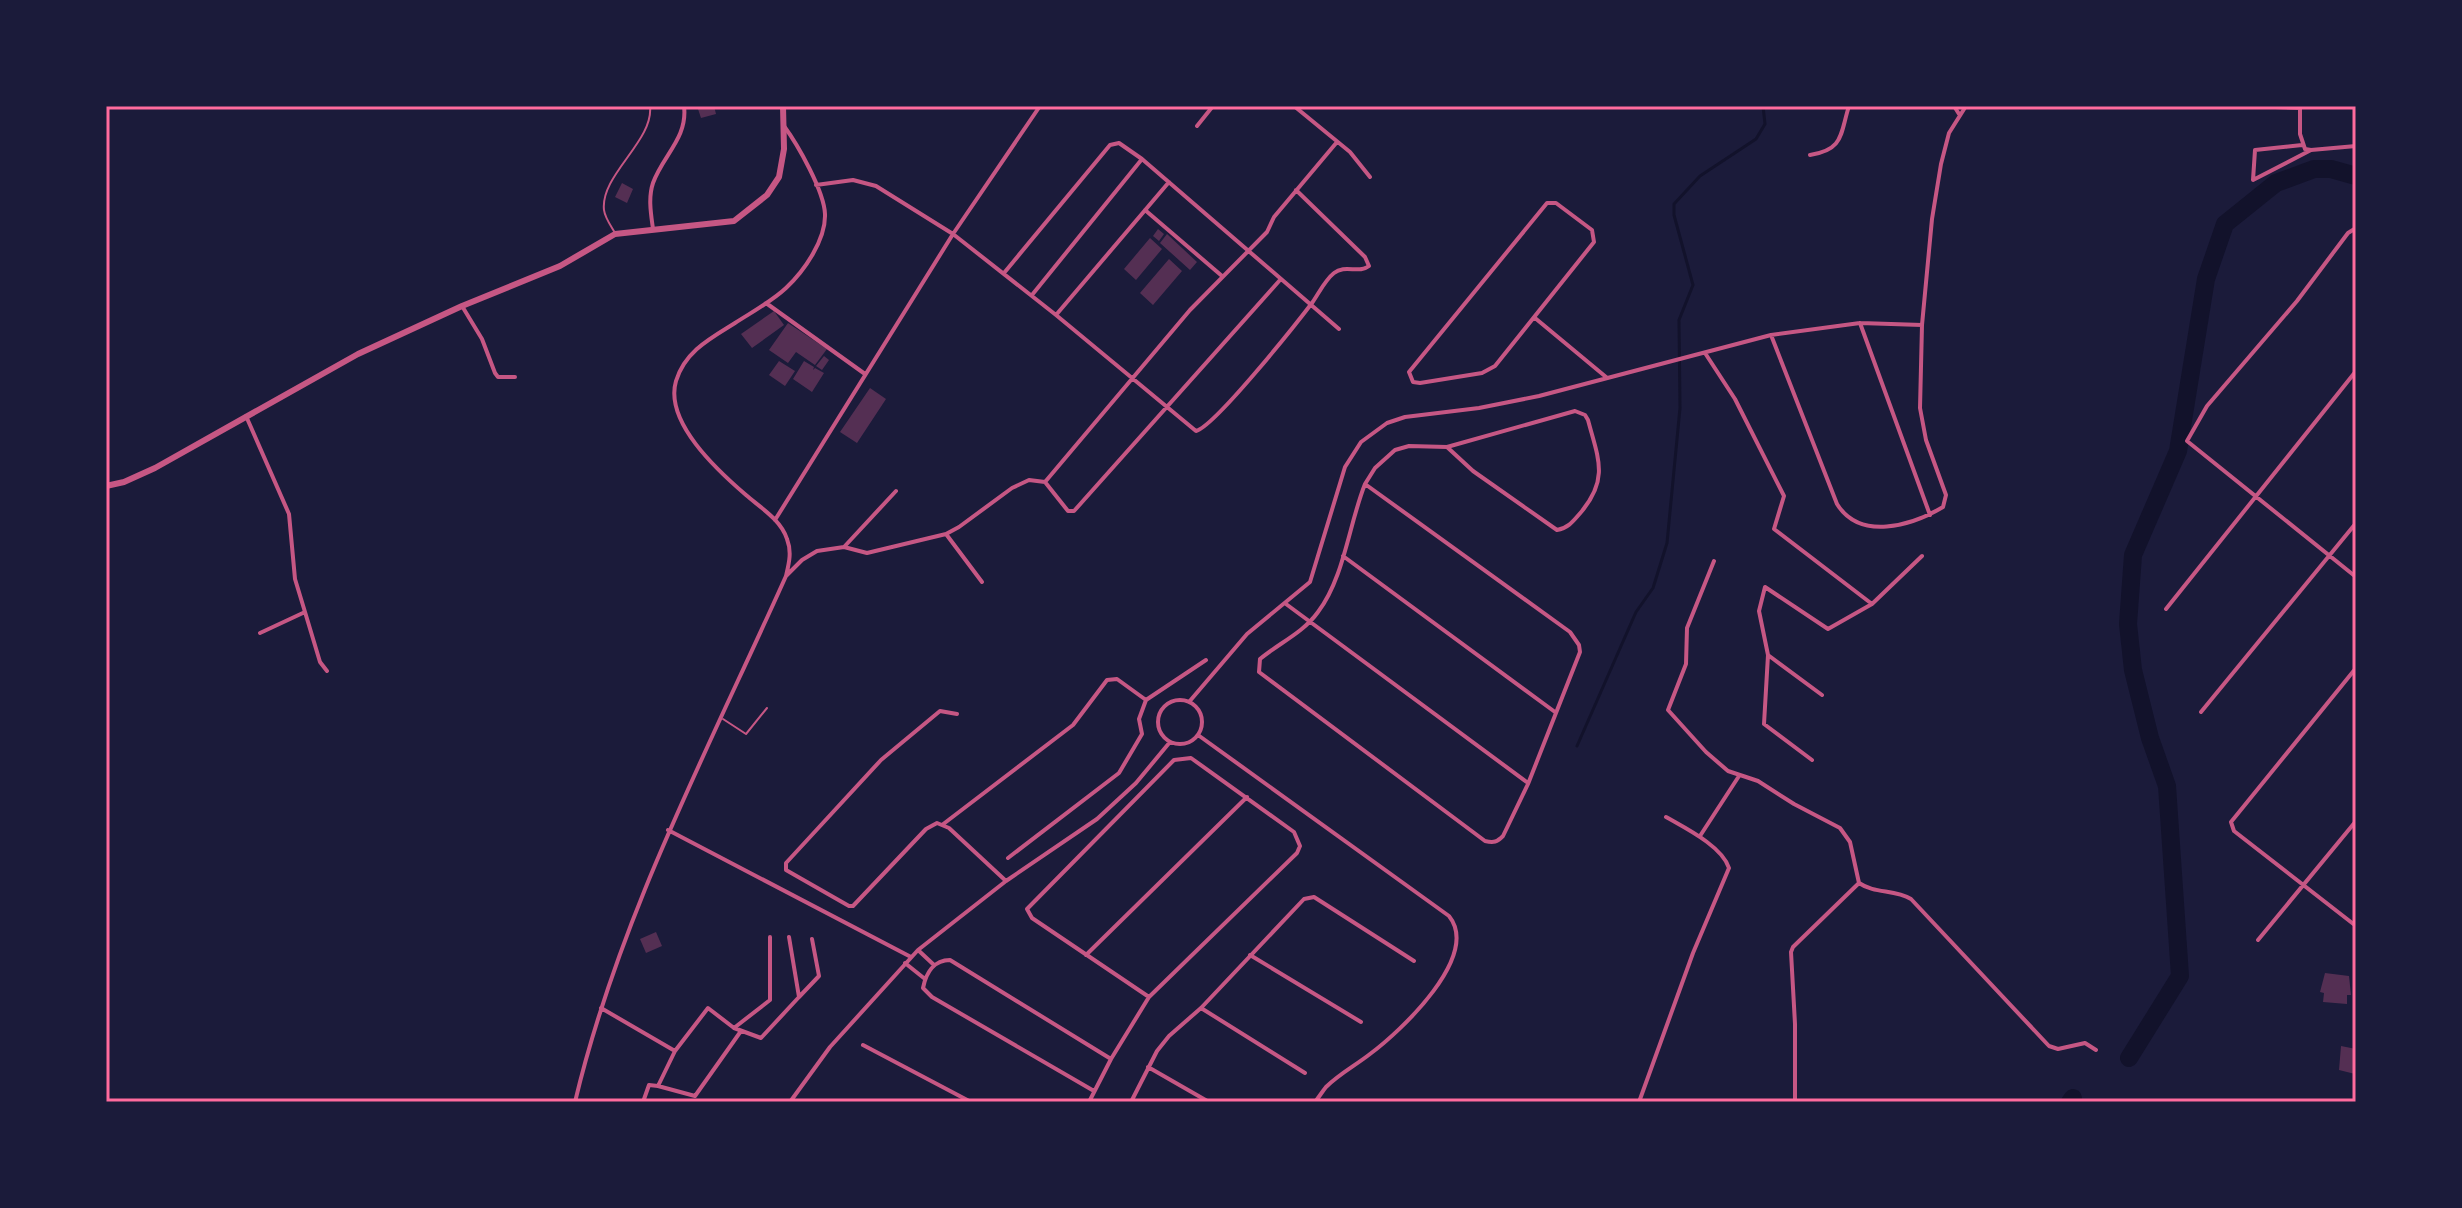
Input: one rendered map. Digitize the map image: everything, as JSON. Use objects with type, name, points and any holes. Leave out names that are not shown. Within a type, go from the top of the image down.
[{"type":"street","points":[[653,229],[651,190],[682,135],[684,106]]},
{"type":"street","points":[[106,486],[124,482],[155,468],[358,354],[462,306],[560,266],[615,234],[734,221],[754,206],[779,177],[784,149],[783,106]]},
{"type":"street","points":[[775,520],[953,234],[1040,106]]},
{"type":"street","points":[[1197,126],[1213,106]]},
{"type":"street","points":[[1294,106],[1350,152],[1370,177]]},
{"type":"street","points":[[1810,155],[1832,150],[1837,144],[1849,106]]},
{"type":"street","points":[[1954,106],[1959,114]]},
{"type":"street","points":[[1771,335],[1842,512],[1857,524],[1874,528],[1930,515],[1943,507],[1946,499],[1921,419],[1922,325],[1932,219],[1941,164],[1949,133],[1966,106]]},
{"type":"street","points":[[2250,106],[2300,107],[2302,145]]},
{"type":"street","points":[[575,1102],[590,1038],[668,830],[786,576],[790,552],[788,540],[775,520],[727,478],[699,447],[683,425],[674,399],[676,381],[689,356],[703,343],[786,288],[823,232],[825,212],[816,185],[796,142],[784,126]]},
{"type":"street","points":[[1045,482],[1222,276],[1267,232],[1274,217],[1337,142]]},
{"type":"street","points":[[1004,273],[1110,145],[1119,143],[1142,159],[1339,329]]},
{"type":"street","points":[[2311,150],[2302,145],[2255,150],[2253,180],[2311,150],[2356,146]]},
{"type":"street","points":[[1032,295],[1142,159]]},
{"type":"street","points":[[816,185],[853,180],[876,186],[953,234],[1032,295],[1191,429],[1203,429],[1224,410],[1335,272],[1364,270],[1369,263],[1296,190]]},
{"type":"street","points":[[1056,315],[1169,182]]},
{"type":"street","points":[[1556,203],[1592,230],[1595,238],[1535,318],[1500,362],[1490,369],[1420,383],[1411,379],[1409,372],[1544,206],[1556,203]]},
{"type":"street","points":[[1145,210],[1222,276]]},
{"type":"street","points":[[2356,228],[2348,233],[2297,301],[2207,406],[2187,441],[2356,577]]},
{"type":"street","points":[[786,576],[817,551],[844,547],[867,553],[946,534],[1012,488],[1029,480],[1045,482],[1068,511],[1074,511],[1280,280]]},
{"type":"street","points":[[766,303],[866,375]]},
{"type":"street","points":[[462,306],[482,339],[495,373],[498,377],[515,377]]},
{"type":"street","points":[[1535,318],[1606,377]]},
{"type":"street","points":[[1189,702],[1247,634],[1310,582],[1345,467],[1361,442],[1387,423],[1405,417],[1504,404],[1771,335],[1860,323],[1922,325]]},
{"type":"street","points":[[1860,323],[1930,515]]},
{"type":"street","points":[[1705,353],[1735,399],[1784,496],[1774,529],[1872,604]]},
{"type":"street","points":[[2166,609],[2356,371]]},
{"type":"street","points":[[1365,484],[1575,637],[1580,652],[1528,784],[1503,836],[1492,843],[1485,841],[1259,672],[1260,659],[1283,645],[1311,621],[1325,601],[1343,556],[1352,516],[1365,484],[1375,468],[1395,450],[1409,446],[1447,447],[1580,412],[1588,420],[1600,465],[1599,483],[1592,498],[1570,525],[1557,530],[1473,471],[1447,447]]},
{"type":"street","points":[[246,416],[289,514],[295,579],[320,662],[327,671]]},
{"type":"street","points":[[844,547],[896,491]]},
{"type":"street","points":[[2201,712],[2356,523]]},
{"type":"street","points":[[946,534],[982,582]]},
{"type":"street","points":[[1343,556],[1555,712]]},
{"type":"street","points":[[1812,760],[1764,724],[1768,655],[1759,611],[1765,587],[1828,629],[1872,604],[1922,556]]},
{"type":"street","points":[[1714,561],[1687,628],[1684,644],[1686,664],[1682,679],[1667,708],[1706,752],[1728,771],[1758,781],[1840,828],[1850,842],[1859,883]]},
{"type":"street","points":[[1286,604],[1528,784]]},
{"type":"street","points":[[260,633],[305,612]]},
{"type":"street","points":[[1768,655],[1822,695]]},
{"type":"street","points":[[1008,858],[1119,773],[1142,734],[1139,719],[1146,700],[1206,660]]},
{"type":"street","points":[[2356,668],[2231,822],[2234,831],[2356,926]]},
{"type":"street","points":[[942,825],[1073,725],[1107,680],[1117,679],[1146,700]]},
{"type":"street","points":[[1189,702],[1201,716],[1198,735],[1186,744],[1170,742],[1158,726],[1160,713],[1169,703],[1189,702]]},
{"type":"street","points":[[957,714],[940,711],[881,760],[786,863],[786,870],[853,906],[926,829],[937,823],[1006,881]]},
{"type":"street","points":[[1198,735],[1449,916],[1457,929],[1455,953],[1414,1015],[1327,1087],[1315,1102]]},
{"type":"street","points":[[790,1102],[830,1047],[918,950],[1006,881],[1075,835],[1117,802],[1170,742]]},
{"type":"street","points":[[1089,1102],[1149,997],[1297,853],[1300,846],[1294,832],[1191,758],[1174,760],[1027,909],[1032,918],[1149,997]]},
{"type":"street","points":[[1700,836],[1739,776]]},
{"type":"street","points":[[1086,956],[1247,797]]},
{"type":"street","points":[[1639,1102],[1693,953],[1729,868],[1727,862],[1700,836],[1666,817]]},
{"type":"street","points":[[2258,940],[2356,821]]},
{"type":"street","points":[[668,830],[911,957]]},
{"type":"street","points":[[1859,883],[1871,890],[1903,894],[1911,899],[2049,1046],[2058,1049],[2085,1043],[2096,1050]]},
{"type":"street","points":[[1795,1100],[1791,952],[1859,883]]},
{"type":"street","points":[[1131,1102],[1148,1067],[1169,1036],[1201,1008],[1304,899],[1314,897],[1414,961]]},
{"type":"street","points":[[734,1028],[770,1000],[770,937]]},
{"type":"street","points":[[789,937],[799,997]]},
{"type":"street","points":[[658,1086],[675,1051],[708,1008],[734,1028],[761,1038],[819,976],[812,939]]},
{"type":"street","points":[[918,950],[935,965]]},
{"type":"street","points":[[1250,955],[1361,1022]]},
{"type":"street","points":[[1094,1091],[932,997],[923,988],[925,979],[935,965],[950,960],[1111,1059]]},
{"type":"street","points":[[905,963],[925,979]]},
{"type":"street","points":[[601,1008],[675,1051]]},
{"type":"street","points":[[1201,1008],[1305,1073]]},
{"type":"street","points":[[643,1102],[649,1085],[695,1096],[741,1031]]},
{"type":"street","points":[[863,1045],[971,1102]]},
{"type":"street","points":[[1148,1067],[1209,1102]]},
{"type":"lane","points":[[615,234],[604,213],[605,198],[645,129],[651,113],[650,106]]},
{"type":"lane","points":[[722,719],[746,734],[767,708]]},
{"type":"building","points":[[697,106],[714,106],[716,114],[701,118]]},
{"type":"building","points":[[622,183],[633,189],[627,203],[615,197]]},
{"type":"building","points":[[1158,229],[1164,234],[1159,241],[1153,236]]},
{"type":"building","points":[[1167,234],[1197,262],[1190,270],[1160,243]]},
{"type":"building","points":[[1150,238],[1162,249],[1136,280],[1124,269]]},
{"type":"building","points":[[1169,259],[1182,271],[1153,305],[1140,293]]},
{"type":"building","points":[[774,311],[784,325],[752,348],[741,334]]},
{"type":"building","points":[[788,323],[827,349],[815,365],[796,352],[788,363],[769,350]]},
{"type":"building","points":[[824,356],[829,360],[822,370],[816,366]]},
{"type":"building","points":[[779,361],[795,371],[785,386],[769,375]]},
{"type":"building","points":[[804,361],[814,367],[813,370],[815,368],[824,373],[812,392],[793,379]]},
{"type":"building","points":[[870,388],[886,399],[857,443],[840,432]]},
{"type":"building","points":[[656,932],[662,946],[646,953],[640,939]]},
{"type":"building","points":[[2325,973],[2349,976],[2351,995],[2347,995],[2347,1004],[2323,1002],[2324,993],[2320,992]]},
{"type":"building","points":[[2341,1046],[2356,1049],[2355,1074],[2339,1070]]},
{"type":"waterway","points":[[1577,746],[1636,612],[1653,588],[1667,543],[1680,408],[1679,320],[1693,285],[1674,215],[1674,204],[1700,176],[1756,139],[1765,124],[1763,106]]},
{"type":"waterway","points":[[2129,1058],[2180,976],[2167,786],[2150,738],[2133,670],[2128,624],[2133,555],[2178,451],[2206,279],[2225,224],[2276,183],[2314,169],[2331,169],[2356,176]]},
{"type":"waterway","points":[[2070,1102],[2073,1098]]}]
